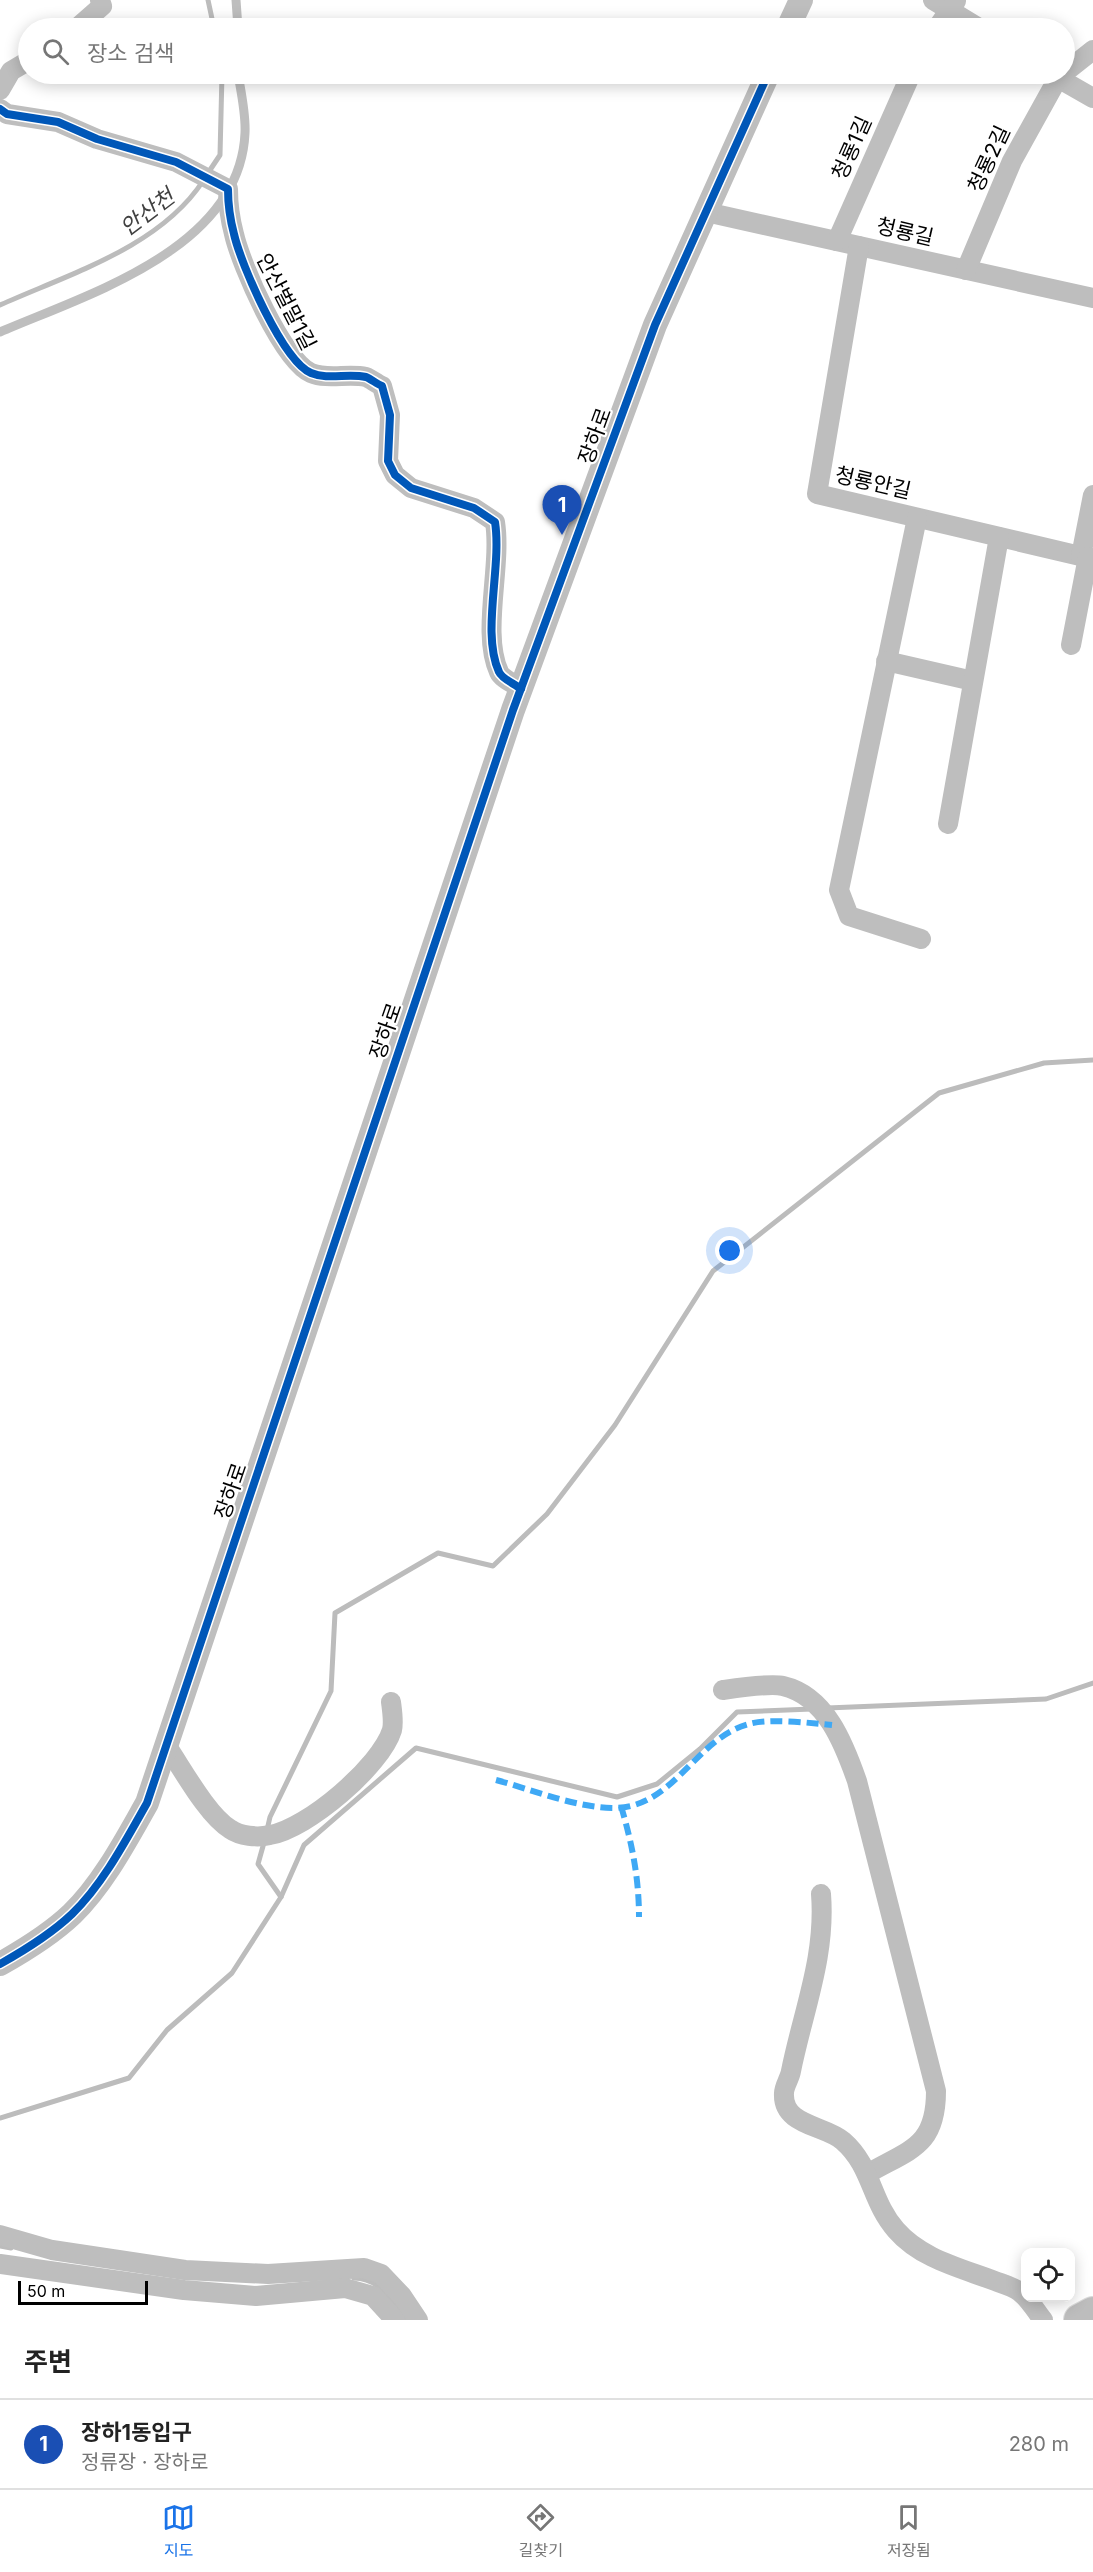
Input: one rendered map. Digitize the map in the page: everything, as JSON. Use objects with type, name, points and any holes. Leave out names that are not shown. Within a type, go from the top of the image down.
[{"type":"main road","points":[[1080,2320],[1093,2313]]},
{"type":"street","points":[[88,18],[102,6],[100,0]]},
{"type":"street","points":[[793,18],[801,0]]},
{"type":"street","points":[[941,18],[947,3],[967,18]]},
{"type":"street","name":"청룡2길","points":[[1075,63],[1093,50]]},
{"type":"street","points":[[0,90],[11,71],[18,67]]},
{"type":"street","name":"장하로","points":[[0,1964],[30,1946],[73,1913],[115,1859],[147,1803],[521,689],[655,325],[764,84]]},
{"type":"street","name":"청룡1길","points":[[837,241],[906,84]]},
{"type":"street","name":"청룡2길","points":[[966,270],[1012,161],[1054,84]]},
{"type":"street","points":[[1072,84],[1093,98]]},
{"type":"street","points":[[0,109],[7,114],[58,122],[97,139],[176,162],[225,187]]},
{"type":"street","name":"안산벌말1길","points":[[225,187],[234,237],[246,268],[266,313],[298,366],[312,374],[366,377],[382,386],[390,415],[388,461],[395,475],[411,488],[474,508],[495,522],[498,542],[492,642],[500,674],[521,689]]},
{"type":"street","name":"청룡길","points":[[706,212],[1093,298]]},
{"type":"street","name":"청룡안길","points":[[859,246],[817,494],[1087,557]]},
{"type":"street","points":[[1071,645],[1087,557],[1093,495]]},
{"type":"street","points":[[916,518],[839,890],[849,916],[921,939]]},
{"type":"street","points":[[948,824],[999,537]]},
{"type":"street","points":[[886,661],[973,681]]},
{"type":"street","points":[[723,1690],[782,1685],[809,1698],[827,1719],[845,1749],[857,1781],[936,2091],[936,2109],[930,2130],[922,2142],[867,2174]]},
{"type":"street","points":[[166,1745],[210,1811],[230,1829],[246,1836],[262,1835],[304,1820],[346,1790],[374,1763],[392,1729],[391,1702]]},
{"type":"street","points":[[821,1894],[823,1922],[816,1975],[795,2048],[791,2074],[784,2092],[787,2108],[800,2121],[842,2139],[861,2159],[875,2196],[896,2230],[933,2259],[1020,2291],[1043,2320]]},
{"type":"street","points":[[0,2235],[51,2250],[185,2270],[268,2274],[328,2269],[374,2270],[381,2274],[402,2296],[418,2320]]},
{"type":"street","points":[[0,2264],[208,2292],[256,2296],[345,2288],[373,2296],[395,2320]]},
{"type":"street","points":[[365,2294],[374,2270]]},
{"type":"lane","points":[[236,0],[237,18]]},
{"type":"lane","points":[[0,332],[149,266],[202,226],[240,163],[246,132],[239,84]]},
{"type":"waterway","name":"안산천","points":[[208,0],[212,18]]},
{"type":"waterway","name":"안산천","points":[[208,173],[220,155],[222,84]]},
{"type":"waterway","name":"안산천","points":[[0,305],[83,270],[138,241],[163,224],[185,204],[203,181]]},
{"type":"waterway","points":[[267,1830],[270,1817],[331,1691],[335,1613],[438,1553],[493,1566],[547,1514],[615,1425],[713,1271],[939,1093],[1044,1063],[1093,1060]]},
{"type":"waterway","points":[[827,1708],[1046,1699],[1093,1683]]},
{"type":"waterway","points":[[0,2118],[129,2078],[167,2030],[232,1973],[281,1897],[304,1845],[416,1748],[617,1797],[657,1784],[700,1749],[737,1712],[812,1709]]},
{"type":"waterway","points":[[265,1839],[258,1864],[281,1897]]},
{"type":"waterway","points":[[0,2246],[11,2248]]},
{"type":"waterway","points":[[354,2278],[363,2279],[378,2286],[390,2298],[405,2320]]},
{"type":"marked path","points":[[496,1780],[583,1805],[612,1808],[633,1805],[652,1797],[668,1786],[714,1743],[730,1732],[749,1724],[779,1721],[832,1725]]},
{"type":"marked path","points":[[621,1806],[634,1861],[639,1917]]},
{"type":"cycle path","points":[[0,1964],[47,1935],[83,1902],[113,1861],[147,1803],[513,710],[655,325],[763,84]]},
{"type":"cycle path","points":[[0,109],[7,114],[58,122],[97,139],[176,162],[228,189],[231,223],[245,267],[265,311],[288,351],[300,365],[311,373],[324,376],[366,377],[382,386],[390,415],[388,461],[395,475],[411,488],[474,508],[495,522],[496,559],[492,619],[494,656],[501,675],[521,689]]},
{"type":"place","name":"장하1동입구","points":[[562,535]]}]
